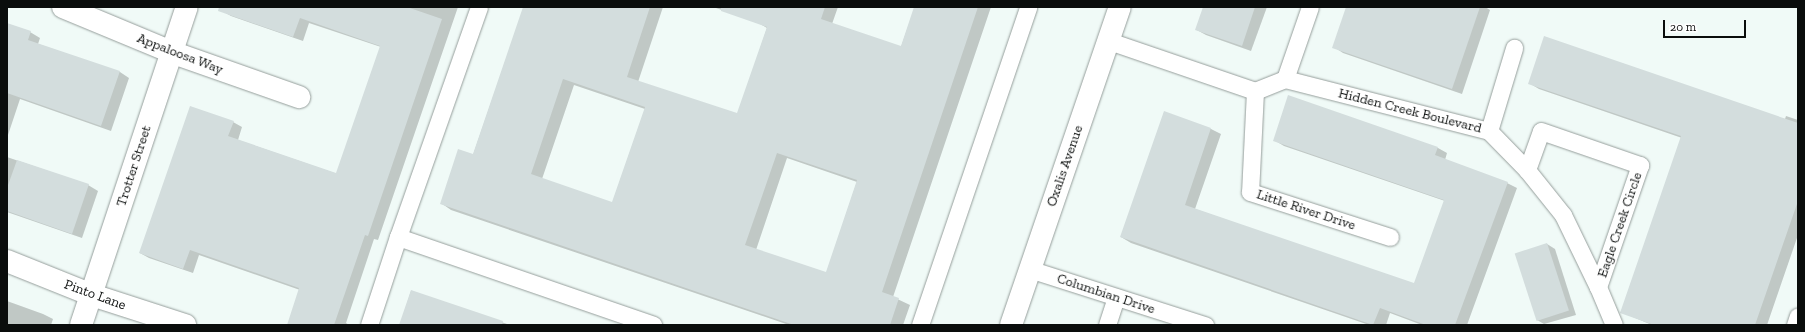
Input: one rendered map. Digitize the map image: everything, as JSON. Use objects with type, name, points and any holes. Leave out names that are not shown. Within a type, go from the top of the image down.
[{"type":"street","name":"Appaloosa Way","points":[[63,7],[172,52],[299,97]]},
{"type":"street","name":"Trotter Street","points":[[81,325],[187,7]]},
{"type":"street","name":"Oxalis Avenue","points":[[1011,325],[1120,7]]},
{"type":"street","name":"Pinto Lane","points":[[7,261],[92,295],[185,325]]},
{"type":"lane","points":[[369,325],[398,237],[479,7]]},
{"type":"lane","points":[[920,325],[1028,7]]},
{"type":"lane","points":[[1109,41],[1256,91],[1285,79],[1310,7]]},
{"type":"lane","points":[[1489,131],[1514,48]]},
{"type":"lane","name":"Hidden Creek Boulevard","points":[[1285,79],[1489,131],[1528,170],[1563,216],[1598,286],[1614,325]]},
{"type":"lane","name":"Little River Drive","points":[[1256,91],[1250,192],[1390,237]]},
{"type":"lane","name":"Eagle Creek Circle","points":[[1528,170],[1541,131],[1640,165],[1598,286]]},
{"type":"lane","points":[[398,237],[653,325]]},
{"type":"lane","name":"Columbian Drive","points":[[1029,269],[1205,325]]},
{"type":"lane","points":[[1107,325],[1116,297]]},
{"type":"lane","points":[[1795,325],[1798,316]]},
{"type":"building","points":[[219,7],[407,7],[442,19],[368,236],[365,235],[334,325],[287,325],[299,288],[190,250],[183,269],[139,253],[190,106],[234,121],[228,136],[336,173],[380,46],[300,18],[293,37],[218,11]]},
{"type":"building","points":[[523,7],[650,7],[627,77],[737,113],[767,27],[721,11],[721,7],[825,7],[821,19],[901,46],[914,7],[978,7],[882,292],[899,298],[890,325],[794,325],[440,204],[458,149],[473,154]],"holes":[[[563,79],[645,107],[612,202],[531,174]],[[777,153],[857,180],[826,272],[745,245]]]},
{"type":"building","points":[[1203,7],[1255,7],[1242,46],[1195,30]]},
{"type":"building","points":[[1346,7],[1480,7],[1452,89],[1332,48]]},
{"type":"building","points":[[7,23],[31,31],[28,40],[120,71],[101,126],[7,93]]},
{"type":"building","points":[[1544,36],[1798,123],[1798,201],[1755,325],[1654,325],[1620,313],[1681,136],[1528,84]]},
{"type":"building","points":[[1288,95],[1438,147],[1435,155],[1508,182],[1455,325],[1426,325],[1380,308],[1373,325],[1120,237],[1164,111],[1211,128],[1185,205],[1414,283],[1444,200],[1273,141]]},
{"type":"building","points":[[17,160],[89,184],[72,234],[7,211],[7,188]]},
{"type":"building","points":[[1547,243],[1569,311],[1537,321],[1515,254]]},
{"type":"building","points":[[411,290],[503,321],[502,325],[399,325]]}]
